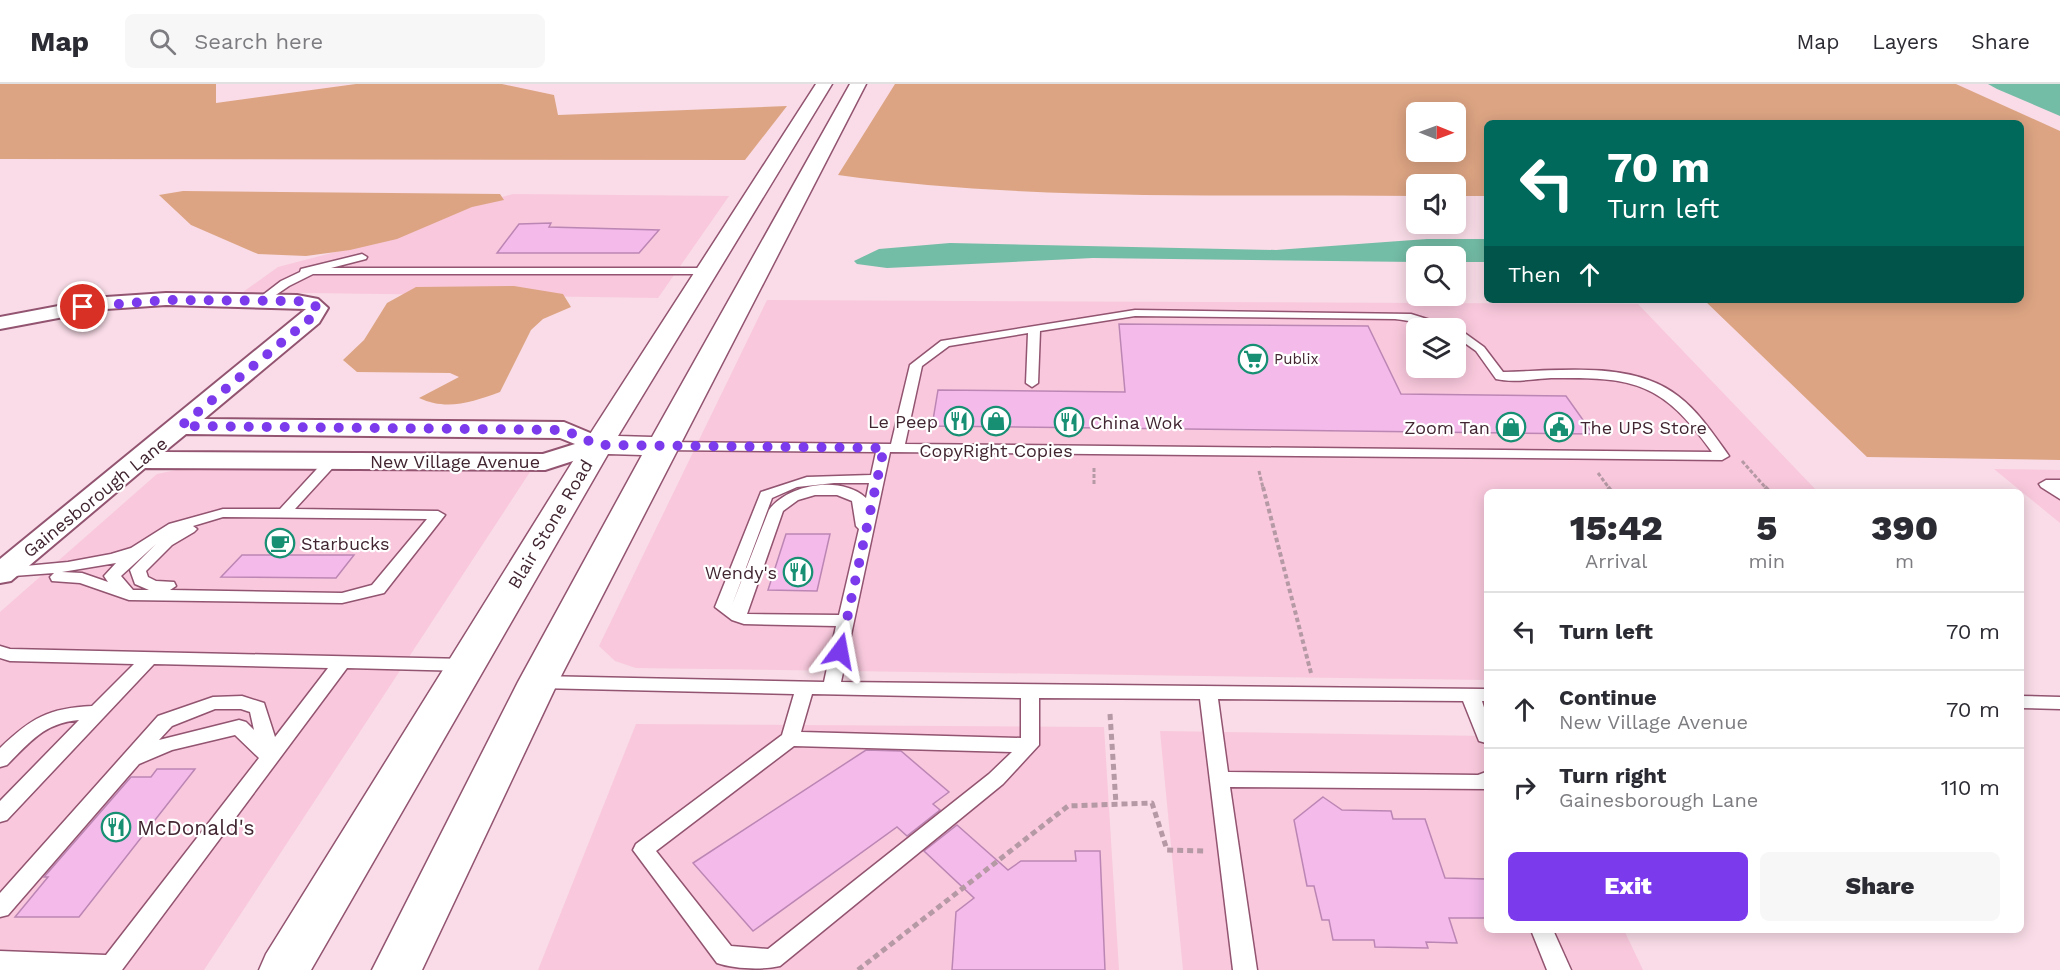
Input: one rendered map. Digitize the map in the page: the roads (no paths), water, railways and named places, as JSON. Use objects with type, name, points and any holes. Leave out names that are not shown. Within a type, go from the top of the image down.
[{"type":"main road","name":"Blair Stone Road","points":[[284,970],[598,445],[824,84]]},
{"type":"main road","points":[[398,970],[538,682],[662,446],[858,84]]},
{"type":"main road","points":[[598,445],[662,446]]},
{"type":"street","points":[[0,323],[106,303],[166,300],[260,301]]},
{"type":"street","name":"Gainesborough Lane","points":[[1,574],[311,318],[318,308],[311,303],[260,301]]},
{"type":"street","name":"New Village Avenue","points":[[181,426],[564,430],[598,445]]},
{"type":"street","points":[[332,461],[362,428]]},
{"type":"street","name":"New Village Avenue","points":[[142,459],[544,462],[598,445]]},
{"type":"lane","points":[[260,301],[288,280],[305,271],[362,257]]},
{"type":"lane","points":[[305,271],[706,271]]},
{"type":"lane","points":[[831,689],[878,479],[891,448],[916,364],[928,353],[945,343],[1135,313],[1415,318]]},
{"type":"lane","points":[[1032,383],[1034,328]]},
{"type":"lane","points":[[662,446],[1722,456],[1687,411],[1668,394],[1650,386],[1595,376],[1500,376],[1480,349],[1466,339]]},
{"type":"lane","points":[[332,461],[284,513],[242,516],[186,530],[167,542],[138,570],[141,580],[153,586],[378,589]]},
{"type":"lane","points":[[846,621],[744,619],[723,607],[766,495],[786,484],[808,479],[878,479]]},
{"type":"lane","points":[[2060,484],[2046,483],[2060,495]]},
{"type":"lane","points":[[738,616],[776,510],[788,498],[809,492],[849,493],[859,499],[864,541]]},
{"type":"lane","points":[[1,574],[82,578],[129,595],[342,597],[378,589],[438,515],[223,513],[189,520],[158,533],[131,553],[112,576],[129,595]]},
{"type":"lane","points":[[1,574],[74,568],[104,563],[131,553]]},
{"type":"lane","points":[[0,652],[10,655],[466,665]]},
{"type":"lane","points":[[0,814],[150,658]]},
{"type":"lane","points":[[0,961],[112,965],[342,662]]},
{"type":"lane","points":[[538,682],[1030,692],[1478,695],[1484,725]]},
{"type":"lane","points":[[805,688],[790,739],[643,850],[725,956],[772,959],[996,778],[1030,745],[1030,692]]},
{"type":"lane","points":[[1209,693],[1245,970]]},
{"type":"lane","points":[[0,908],[127,761],[165,721],[181,713],[213,704],[242,702],[258,708],[270,757]]},
{"type":"lane","points":[[2024,702],[2060,703]]},
{"type":"lane","points":[[0,760],[38,723],[64,714],[96,714]]},
{"type":"lane","points":[[127,761],[168,744],[239,728],[270,757]]},
{"type":"lane","points":[[790,739],[1030,745]]},
{"type":"lane","points":[[1220,779],[1484,785]]},
{"type":"lane","points":[[1543,933],[1558,970]]},
{"type":"place","name":"Publix","points":[[1253,359]]},
{"type":"place","name":"Le Peep","points":[[959,421]]},
{"type":"place","name":"CopyRight Copies","points":[[996,421]]},
{"type":"place","name":"China Wok","points":[[1069,422]]},
{"type":"place","name":"Zoom Tan","points":[[1511,427]]},
{"type":"place","name":"The UPS Store","points":[[1559,427]]},
{"type":"place","name":"Starbucks","points":[[280,543]]},
{"type":"place","name":"Wendy's","points":[[798,572]]},
{"type":"place","name":"McDonald's","points":[[116,827]]}]
